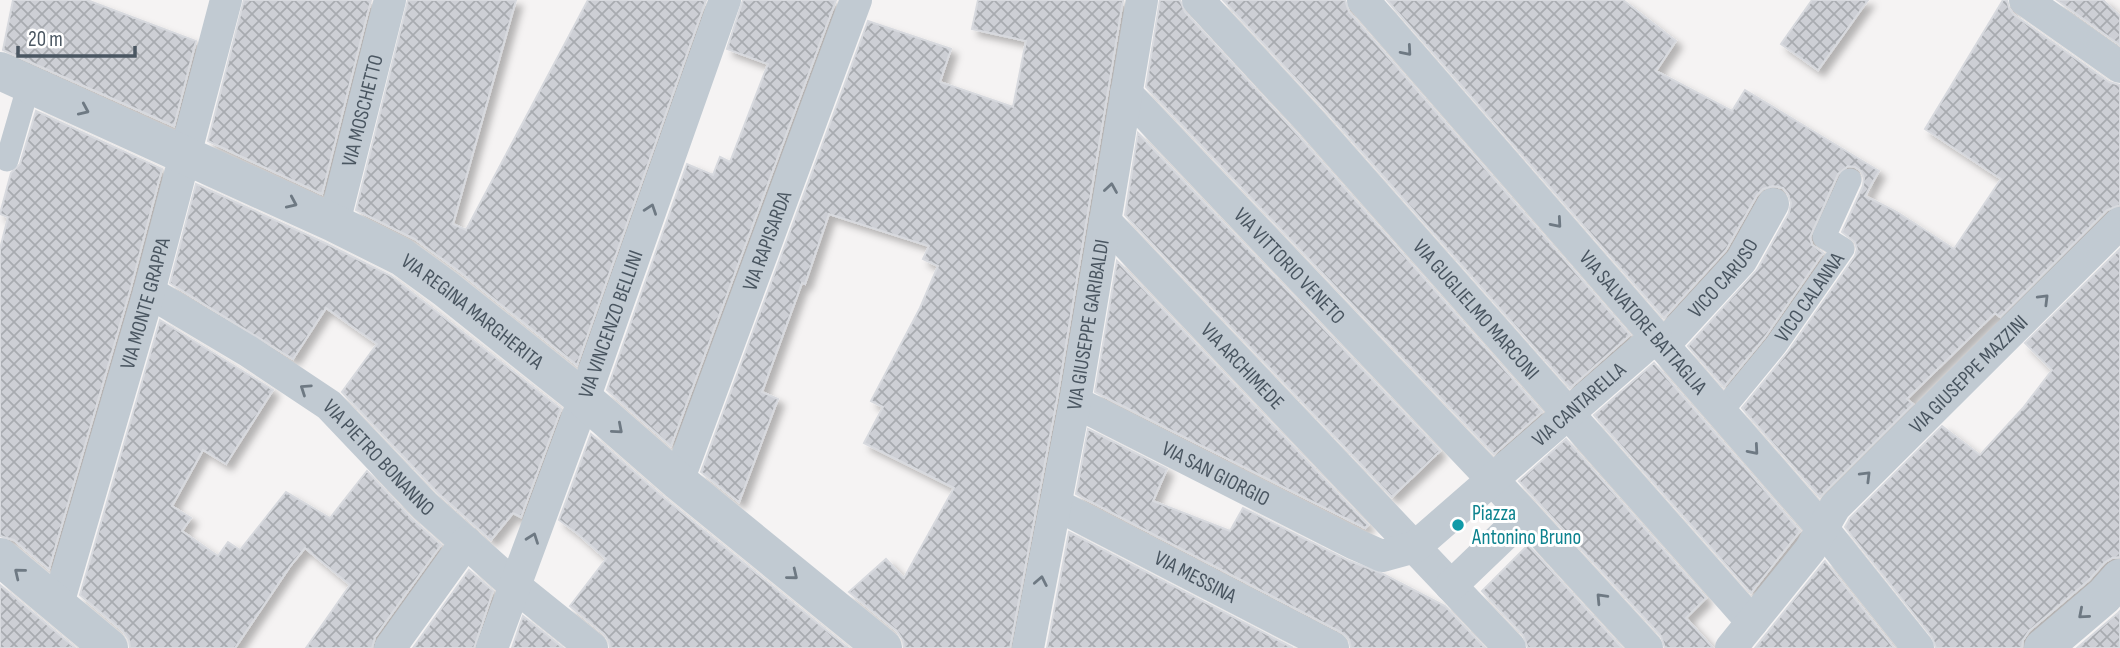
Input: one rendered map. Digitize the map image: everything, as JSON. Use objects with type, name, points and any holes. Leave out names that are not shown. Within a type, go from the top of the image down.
[{"type":"street","name":"VIA MONTE GRAPPA","points":[[58,604],[149,292],[226,0]]},
{"type":"street","name":"VIA MOSCHETTO","points":[[334,223],[390,0]]},
{"type":"street","name":"VIA RAPISARDA","points":[[678,481],[856,0]]},
{"type":"street","name":"VIA GIUSEPPE GARIBALDI","points":[[1028,648],[1057,505],[1142,0]]},
{"type":"street","name":"VIA GUGLIELMO MARCONI","points":[[1198,0],[1311,122],[1752,622]]},
{"type":"street","name":"VIA SALVATORE BATTAGLIA","points":[[1363,0],[1823,529],[1918,648]]},
{"type":"street","points":[[2025,0],[2120,67]]},
{"type":"street","name":"VIA VINCENZO BELLINI","points":[[492,648],[584,399],[719,2]]},
{"type":"street","name":"VIA REGINA MARGHERITA","points":[[14,78],[334,223],[402,257],[584,399],[678,481],[883,648]]},
{"type":"street","points":[[7,160],[14,78]]},
{"type":"street","name":"VIA VITTORIO VENETO","points":[[1126,93],[1453,439],[1496,476],[1533,524]]},
{"type":"street","name":"VICO CALANNA","points":[[1721,412],[1776,345],[1843,249],[1824,237],[1850,180]]},
{"type":"street","name":"VICO CARUSO","points":[[1660,342],[1741,261],[1773,204]]},
{"type":"street","name":"VIA ARCHIMEDE","points":[[1105,222],[1461,596]]},
{"type":"street","name":"VIA GIUSEPPE MAZZINI","points":[[1823,529],[1835,507],[2120,223]]},
{"type":"street","name":"VIA PIETRO BONANNO","points":[[149,292],[248,351],[329,405],[425,506],[515,586],[592,648]]},
{"type":"street","name":"VIA CANTARELLA","points":[[1415,547],[1567,414],[1660,342]]},
{"type":"street","name":"VIA SAN GIORGIO","points":[[1075,402],[1382,556],[1415,547]]},
{"type":"street","name":"VIA MESSINA","points":[[1057,505],[1333,648]]},
{"type":"street","points":[[1502,645],[1461,596],[1533,524],[1647,648]]},
{"type":"street","points":[[1731,648],[1810,550],[1823,529]]},
{"type":"street","points":[[390,648],[466,542]]},
{"type":"street","points":[[0,557],[109,648]]},
{"type":"street","points":[[2043,648],[2104,596],[2120,578]]},
{"type":"building","points":[[13,0],[87,0],[196,41],[174,126],[3,50]]},
{"type":"building","points":[[244,0],[371,0],[322,194],[208,141]]},
{"type":"building","points":[[408,0],[516,0],[453,224],[466,230],[588,0],[706,0],[577,365],[415,239],[356,210]]},
{"type":"building","points":[[743,0],[836,0],[671,446],[607,390],[687,164],[713,175],[720,157],[730,162],[768,64],[727,49]]},
{"type":"building","points":[[978,0],[1123,0],[1057,399],[1010,648],[904,648],[903,640],[897,631],[849,592],[886,559],[904,578],[954,488],[864,443],[883,407],[871,401],[920,308],[938,266],[923,259],[929,246],[829,214],[805,284],[802,283],[762,392],[778,399],[739,502],[701,472],[868,21],[951,49],[940,82],[1013,107],[1026,41],[972,29]]},
{"type":"building","points":[[1160,0],[1180,0],[1185,12],[1297,134],[1542,412],[1494,454],[1146,87]]},
{"type":"building","points":[[1223,0],[1345,0],[1349,12],[1630,335],[1570,388],[1325,110]]},
{"type":"building","points":[[1387,0],[1623,0],[1676,41],[1656,71],[1732,111],[1745,90],[1879,171],[1865,196],[1897,212],[1954,249],[2001,179],[1925,129],[2003,0],[2007,0],[2014,15],[2109,82],[2120,85],[2120,205],[2107,210],[2000,317],[1995,313],[1907,399],[1913,404],[1820,497],[1742,408],[1787,353],[1855,256],[1855,242],[1842,232],[1863,186],[1861,171],[1848,166],[1838,174],[1810,237],[1812,245],[1823,253],[1765,337],[1724,387],[1688,346],[1757,270],[1789,213],[1791,203],[1783,188],[1773,186],[1763,189],[1757,195],[1726,250],[1664,318]]},
{"type":"building","points":[[1812,0],[1868,0],[1818,70],[1781,44]]},
{"type":"building","points":[[2057,0],[2103,0],[2120,16],[2120,45]]},
{"type":"building","points":[[36,111],[162,169],[131,287],[49,569],[14,540],[0,536],[0,249],[8,217],[0,214],[11,173],[20,164]]},
{"type":"building","points":[[1138,133],[1440,451],[1392,497],[1125,215]]},
{"type":"building","points":[[196,184],[391,276],[561,409],[521,517],[513,513],[491,540],[438,493],[342,392],[377,344],[326,308],[293,359],[170,283]]},
{"type":"building","points":[[2120,249],[2120,557],[2104,563],[2089,580],[2029,631],[2023,640],[2022,648],[1936,648],[1932,637],[1845,527],[1850,518],[1942,426],[1980,455],[2023,408],[2052,370],[2025,343]]},
{"type":"building","points":[[1117,261],[1368,525],[1365,528],[1095,392]]},
{"type":"building","points":[[160,320],[273,390],[226,464],[203,450],[172,506],[191,518],[182,531],[218,556],[228,542],[240,550],[286,492],[330,518],[367,471],[412,519],[441,545],[375,637],[372,648],[306,648],[350,585],[305,548],[235,648],[130,648],[129,640],[123,631],[80,595]]},
{"type":"building","points":[[1654,363],[1800,531],[1751,593],[1594,415]]},
{"type":"building","points":[[1088,429],[1167,469],[1153,501],[1230,531],[1243,508],[1445,606],[1485,648],[1351,648],[1349,639],[1341,632],[1076,494]]},
{"type":"building","points":[[591,434],[664,498],[848,648],[610,648],[604,634],[570,606],[606,559],[559,520]]},
{"type":"building","points":[[1566,439],[1706,598],[1686,618],[1713,648],[1665,648],[1661,636],[1519,481]]},
{"type":"building","points":[[1069,532],[1293,648],[1047,648]]},
{"type":"building","points":[[1528,545],[1622,648],[1528,648],[1523,635],[1482,591]]},
{"type":"building","points":[[1824,562],[1894,648],[1755,648]]},
{"type":"building","points":[[469,570],[493,591],[474,648],[413,648]]},
{"type":"building","points":[[0,585],[75,648],[0,648]]},
{"type":"building","points":[[2120,611],[2120,648],[2077,648],[2118,613]]},
{"type":"building","points":[[523,616],[563,648],[512,648]]},
{"type":"place","name":"Piazza Antonino Bruno","points":[[1458,525]]}]
